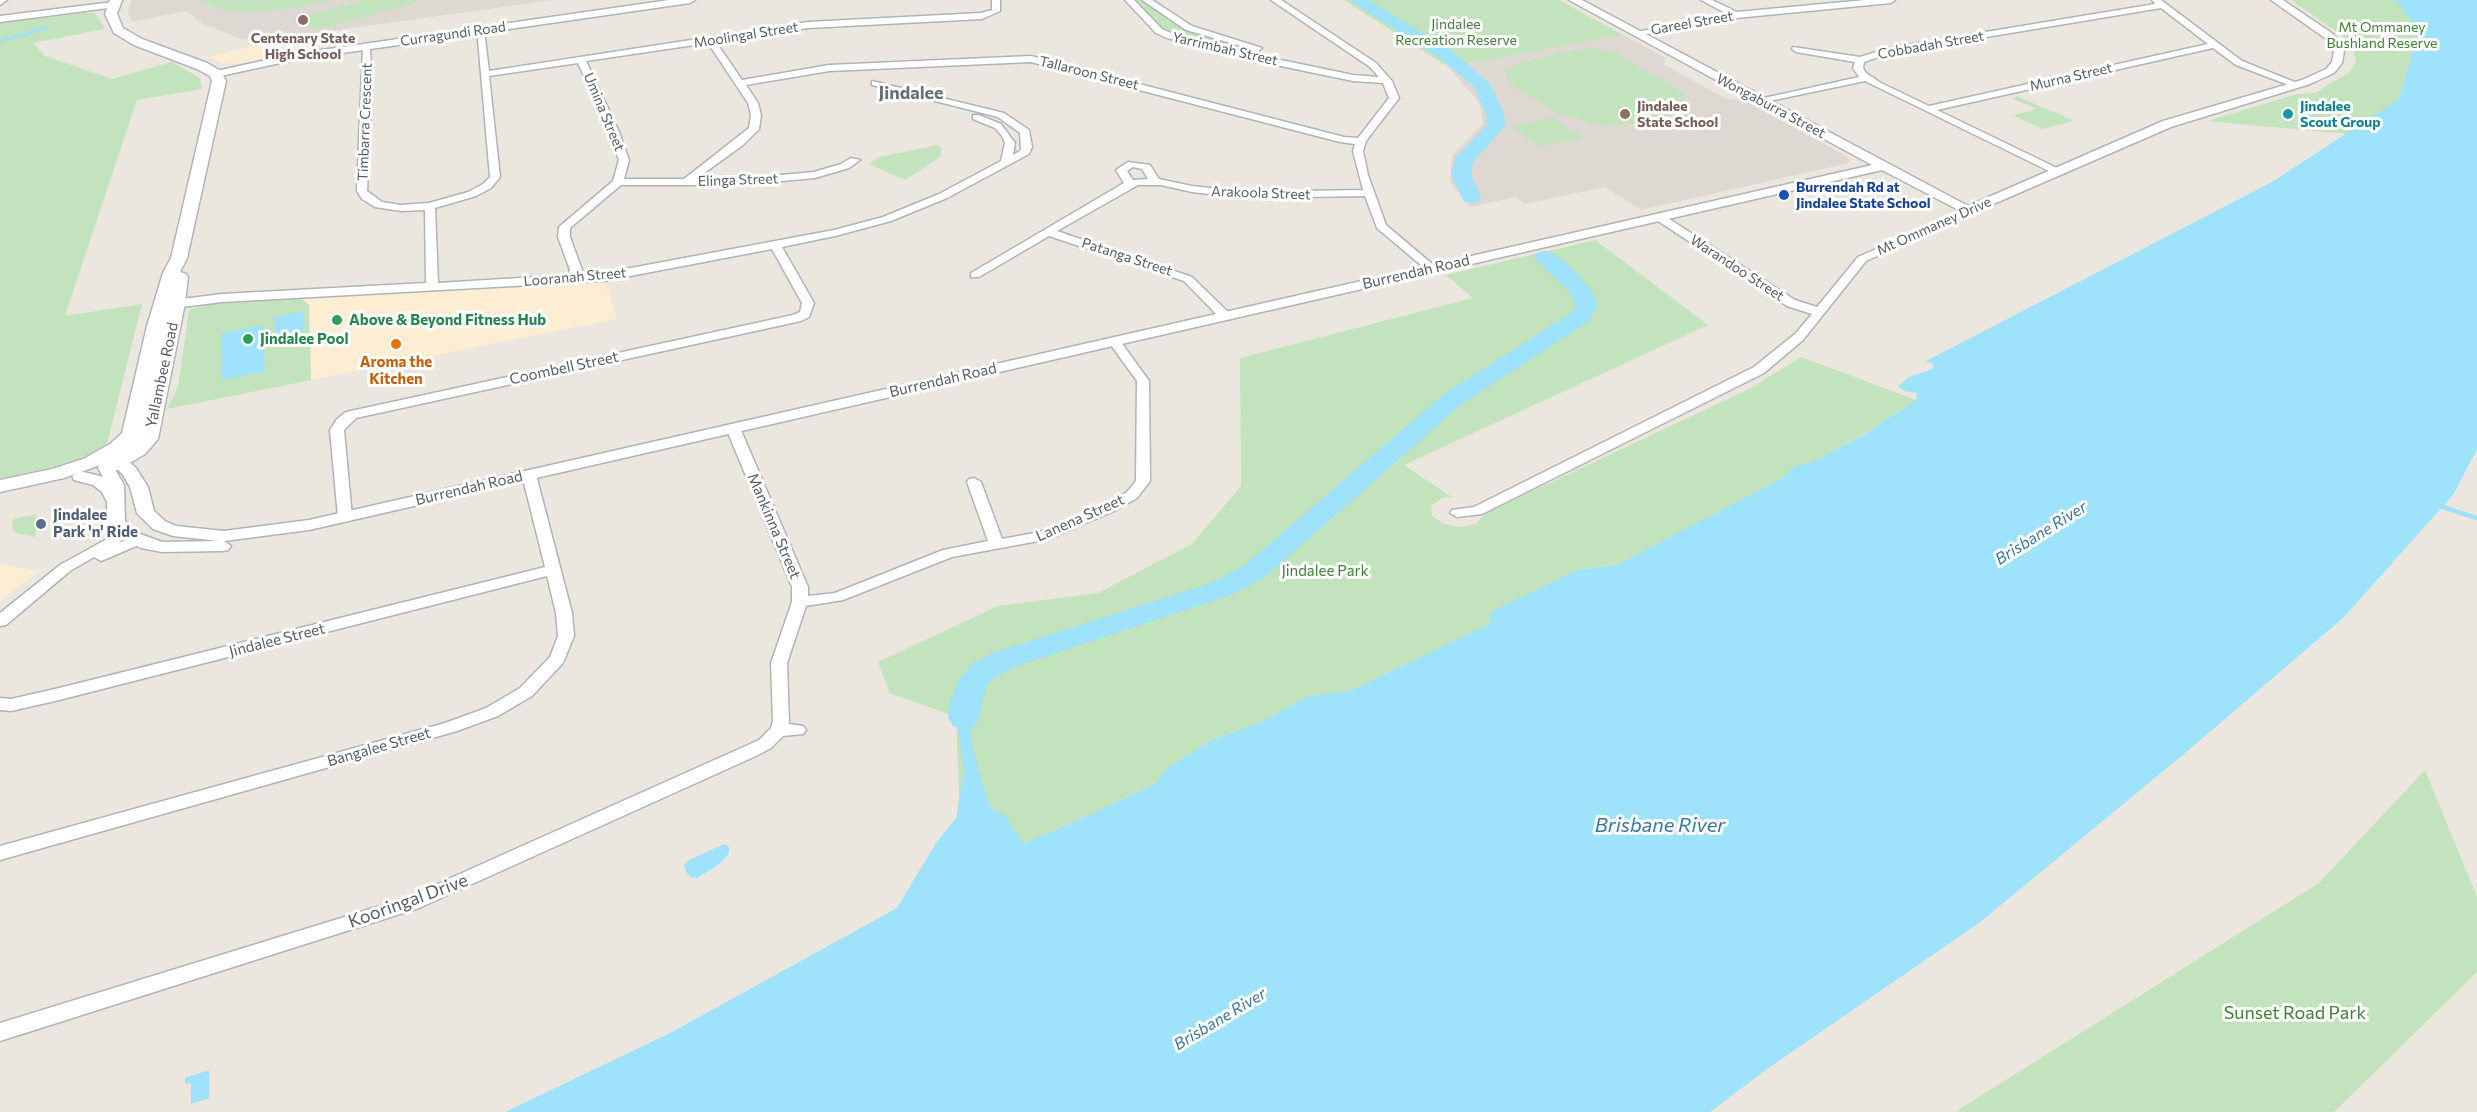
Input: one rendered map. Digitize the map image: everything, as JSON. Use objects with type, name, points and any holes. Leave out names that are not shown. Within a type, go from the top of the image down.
[{"type":"main road","points":[[114,3],[111,14],[113,22],[126,35],[216,74]]},
{"type":"main road","name":"Yallambee Road","points":[[0,493],[99,467],[138,450],[148,439],[169,304],[171,273],[178,258],[219,86],[216,74]]},
{"type":"main road","name":"Yallambee Road","points":[[0,486],[99,467],[131,435],[169,304]]},
{"type":"street","name":"Curragundi Road","points":[[216,74],[294,57],[690,0]]},
{"type":"street","name":"Moolingal Street","points":[[486,74],[824,24],[982,16],[996,11],[996,0]]},
{"type":"street","name":"Yarrimbah Street","points":[[1129,0],[1157,30],[1167,36],[1260,59],[1299,65],[1364,80],[1388,81]]},
{"type":"street","name":"Yarrimbah Street","points":[[1146,0],[1187,27],[1280,55],[1299,65]]},
{"type":"street","points":[[1275,0],[1373,65],[1388,81],[1393,92],[1393,100],[1361,141],[1358,151],[1368,193],[1381,226],[1432,268]]},
{"type":"street","name":"Wongaburra Street","points":[[1574,0],[1968,211]]},
{"type":"street","points":[[1705,0],[1736,15]]},
{"type":"street","name":"Gareel Street","points":[[1636,33],[1736,15],[1891,0]]},
{"type":"street","name":"Mt Ommaney Drive","points":[[1457,513],[1477,511],[1738,382],[1770,363],[1783,352],[1862,259],[2167,124],[2297,85],[2330,70],[2337,63],[2339,51],[2329,36],[2276,0]]},
{"type":"street","points":[[0,20],[114,3]]},
{"type":"street","points":[[2159,3],[2239,63],[2297,85]]},
{"type":"street","name":"Cobbadah Street","points":[[2057,172],[1867,78],[1858,68],[1860,60],[1889,51],[2159,3]]},
{"type":"street","name":"Timbarra Crescent","points":[[366,47],[367,91],[362,191],[366,197],[379,205],[401,208],[430,206],[472,194],[487,186],[495,177],[480,30]]},
{"type":"street","points":[[688,181],[754,129],[756,115],[753,103],[711,40]]},
{"type":"street","name":"Murna Street","points":[[1928,109],[2213,45]]},
{"type":"street","points":[[1796,49],[1860,60]]},
{"type":"street","name":"Tallaroon Street","points":[[740,83],[829,68],[1031,59],[1344,140],[1361,141]]},
{"type":"street","name":"Umina Street","points":[[581,60],[623,152],[623,168],[618,182]]},
{"type":"street","points":[[877,66],[875,83],[877,89],[882,93],[970,116],[998,126],[1010,143],[1006,161]]},
{"type":"street","points":[[1760,100],[1867,78]]},
{"type":"street","name":"Looranah Street","points":[[169,304],[205,299],[604,277],[835,233],[887,219],[943,196],[1025,152],[1027,147],[1025,132],[1018,125],[1001,116],[875,83]]},
{"type":"street","name":"Elinga Street","points":[[618,182],[738,182],[815,176],[845,166],[855,160]]},
{"type":"street","name":"Arakoola Street","points":[[1130,184],[1121,170],[1132,164],[1146,167],[1155,181]]},
{"type":"street","name":"Burrendah Road","points":[[159,525],[183,534],[209,536],[240,535],[309,525],[1882,166]]},
{"type":"street","name":"Arakoola Street","points":[[975,275],[1130,184],[1155,181],[1192,189],[1245,195],[1368,193]]},
{"type":"street","points":[[573,279],[576,270],[564,237],[565,226],[618,182]]},
{"type":"street","points":[[430,206],[432,286]]},
{"type":"street","name":"Warandoo Street","points":[[1659,217],[1791,303],[1818,312]]},
{"type":"street","name":"Patanga Street","points":[[1049,232],[1188,279],[1225,316]]},
{"type":"street","name":"Coombell Street","points":[[345,517],[338,430],[346,418],[381,406],[797,318],[805,314],[808,303],[775,244]]},
{"type":"street","name":"Lanena Street","points":[[800,602],[838,597],[948,553],[1036,539],[1132,495],[1143,481],[1143,381],[1114,341]]},
{"type":"street","name":"Mankinna Street","points":[[733,428],[798,581],[800,602],[779,663],[781,721],[788,730]]},
{"type":"street","points":[[99,467],[99,481],[108,489],[116,502]]},
{"type":"street","points":[[99,467],[116,485],[116,522],[132,537],[178,548],[213,547],[252,540],[309,525]]},
{"type":"street","points":[[0,621],[76,564],[159,525],[146,513],[139,488],[130,472],[99,467]]},
{"type":"street","name":"Bangalee Street","points":[[0,853],[451,727],[498,708],[536,684],[562,651],[566,628],[529,475]]},
{"type":"street","points":[[974,482],[997,545]]},
{"type":"street","name":"Jindalee Street","points":[[0,704],[11,705],[55,696],[553,570]]},
{"type":"street","name":"Kooringal Drive","points":[[0,1032],[431,896],[750,752],[788,730]]},
{"type":"shaded area","name":"Centenary State High School","points":[[131,0],[553,0],[281,38],[242,39],[203,24],[186,11],[132,22],[128,13]]},
{"type":"shaded area","name":"Jindalee State School","points":[[1623,35],[1666,58],[1664,65],[1727,99],[1746,101],[1846,156],[1850,159],[1849,163],[1641,210],[1605,187],[1524,204],[1515,197],[1470,207],[1450,182],[1452,155],[1483,124],[1480,104],[1448,67]]},
{"type":"shaded area","points":[[294,36],[311,45],[312,50],[237,64],[222,63],[207,57]]},
{"type":"shaded area","points":[[605,281],[617,319],[311,380],[309,305],[302,299]]},
{"type":"shaded area","points":[[0,564],[39,571],[0,601]]},
{"type":"green space","points":[[200,0],[335,0],[289,9],[246,12],[228,11]]},
{"type":"green space","points":[[366,0],[419,2],[316,30],[293,19]]},
{"type":"green space","points":[[1133,0],[1141,0],[1184,29],[1275,57],[1268,58],[1164,32]]},
{"type":"green space","name":"Jindalee Recreation Reserve","points":[[1344,0],[1559,0],[1623,35],[1448,67]]},
{"type":"green space","name":"Mt Ommaney Bushland Reserve","points":[[2291,0],[2393,0],[2399,3],[2416,29],[2413,51],[2399,99],[2348,134],[2207,121],[2298,94],[2315,93],[2348,73],[2354,65],[2356,62],[2353,49],[2343,36]]},
{"type":"green space","points":[[95,13],[105,29],[33,43],[45,56],[112,79],[172,62],[200,78],[202,89],[137,100],[65,316],[142,304],[107,444],[85,456],[53,467],[0,478],[0,23]]},
{"type":"green space","points":[[1589,48],[1606,50],[1619,55],[1684,93],[1685,103],[1672,113],[1655,120],[1613,126],[1596,124],[1557,113],[1510,84],[1506,73],[1518,63]]},
{"type":"green space","points":[[2017,96],[2074,121],[2042,129],[2013,115],[2037,109],[2011,98]]},
{"type":"green space","points":[[1553,118],[1584,138],[1539,146],[1510,126]]},
{"type":"green space","points":[[938,145],[941,148],[940,157],[905,180],[869,164],[879,157]]},
{"type":"green space","name":"Jindalee Park","points":[[1595,240],[1708,325],[1404,465],[1452,497],[1442,498],[1431,506],[1432,516],[1444,524],[1460,527],[1476,524],[1486,513],[1749,389],[1801,357],[1916,400],[1859,437],[1812,462],[1795,466],[1782,478],[1617,565],[1577,570],[1491,612],[1489,624],[1350,691],[1308,696],[1263,721],[1212,740],[1167,768],[1155,784],[1065,826],[1023,843],[1003,815],[936,843],[957,817],[959,796],[956,717],[890,693],[878,662],[998,606],[1098,593],[1192,544],[1241,486],[1240,358],[1473,298],[1446,275]]},
{"type":"green space","name":"Jindalee Pool","points":[[302,299],[309,305],[311,380],[167,409],[178,387],[189,310],[211,304]]},
{"type":"green space","points":[[37,514],[35,537],[16,533],[12,529],[13,519]]},
{"type":"green space","name":"Sunset Road Park","points":[[2425,770],[2477,897],[2477,972],[2334,1112],[1955,1112],[2319,883]]},
{"type":"water","name":"Brisbane River","points":[[2393,0],[2477,0],[2477,449],[2453,495],[2343,618],[2184,754],[1979,923],[1767,1069],[1710,1112],[505,1112],[670,1033],[897,908],[936,843],[957,817],[964,770],[956,717],[961,699],[974,681],[970,701],[970,725],[980,775],[994,811],[1004,814],[1023,843],[1155,784],[1167,768],[1212,740],[1263,721],[1308,696],[1350,691],[1489,624],[1490,612],[1577,570],[1617,565],[1782,478],[1794,466],[1812,462],[1860,437],[1916,400],[1917,393],[1904,391],[1898,386],[1909,377],[1933,369],[1933,364],[1926,361],[2272,182],[2399,99],[2413,51],[2416,29],[2399,3]]},
{"type":"water","points":[[303,311],[305,330],[275,336],[274,317]]},
{"type":"water","points":[[263,325],[265,371],[222,380],[221,333]]},
{"type":"water","points":[[724,844],[729,847],[729,853],[721,863],[697,878],[691,877],[686,872],[684,866],[687,861]]},
{"type":"water","points":[[209,1070],[209,1098],[191,1104],[191,1083],[185,1084],[185,1078]]},
{"type":"waterway","points":[[1357,0],[1447,55],[1482,85],[1495,114],[1496,126],[1463,161],[1461,174],[1471,198]]},
{"type":"waterway","points":[[0,41],[46,28]]},
{"type":"waterway","points":[[964,718],[966,702],[974,681],[983,671],[1003,660],[1221,589],[1254,572],[1453,399],[1580,317],[1587,304],[1580,290],[1545,258]]},
{"type":"waterway","points":[[2436,505],[2477,518]]},
{"type":"place","name":"Centenary State High School","points":[[303,20]]},
{"type":"place","name":"Jindalee State School","points":[[1625,114]]},
{"type":"place","name":"Jindalee Scout Group","points":[[2288,114]]},
{"type":"place","name":"Burrendah Rd at Jindalee State School","points":[[1784,195]]},
{"type":"place","name":"Above & Beyond Fitness Hub","points":[[337,320]]},
{"type":"place","name":"Jindalee Pool","points":[[248,339]]},
{"type":"place","name":"Aroma the Kitchen","points":[[396,344]]},
{"type":"place","name":"Jindalee Park 'n' Ride","points":[[41,524]]},
{"type":"district","name":"Jindalee","points":[[911,93]]}]
